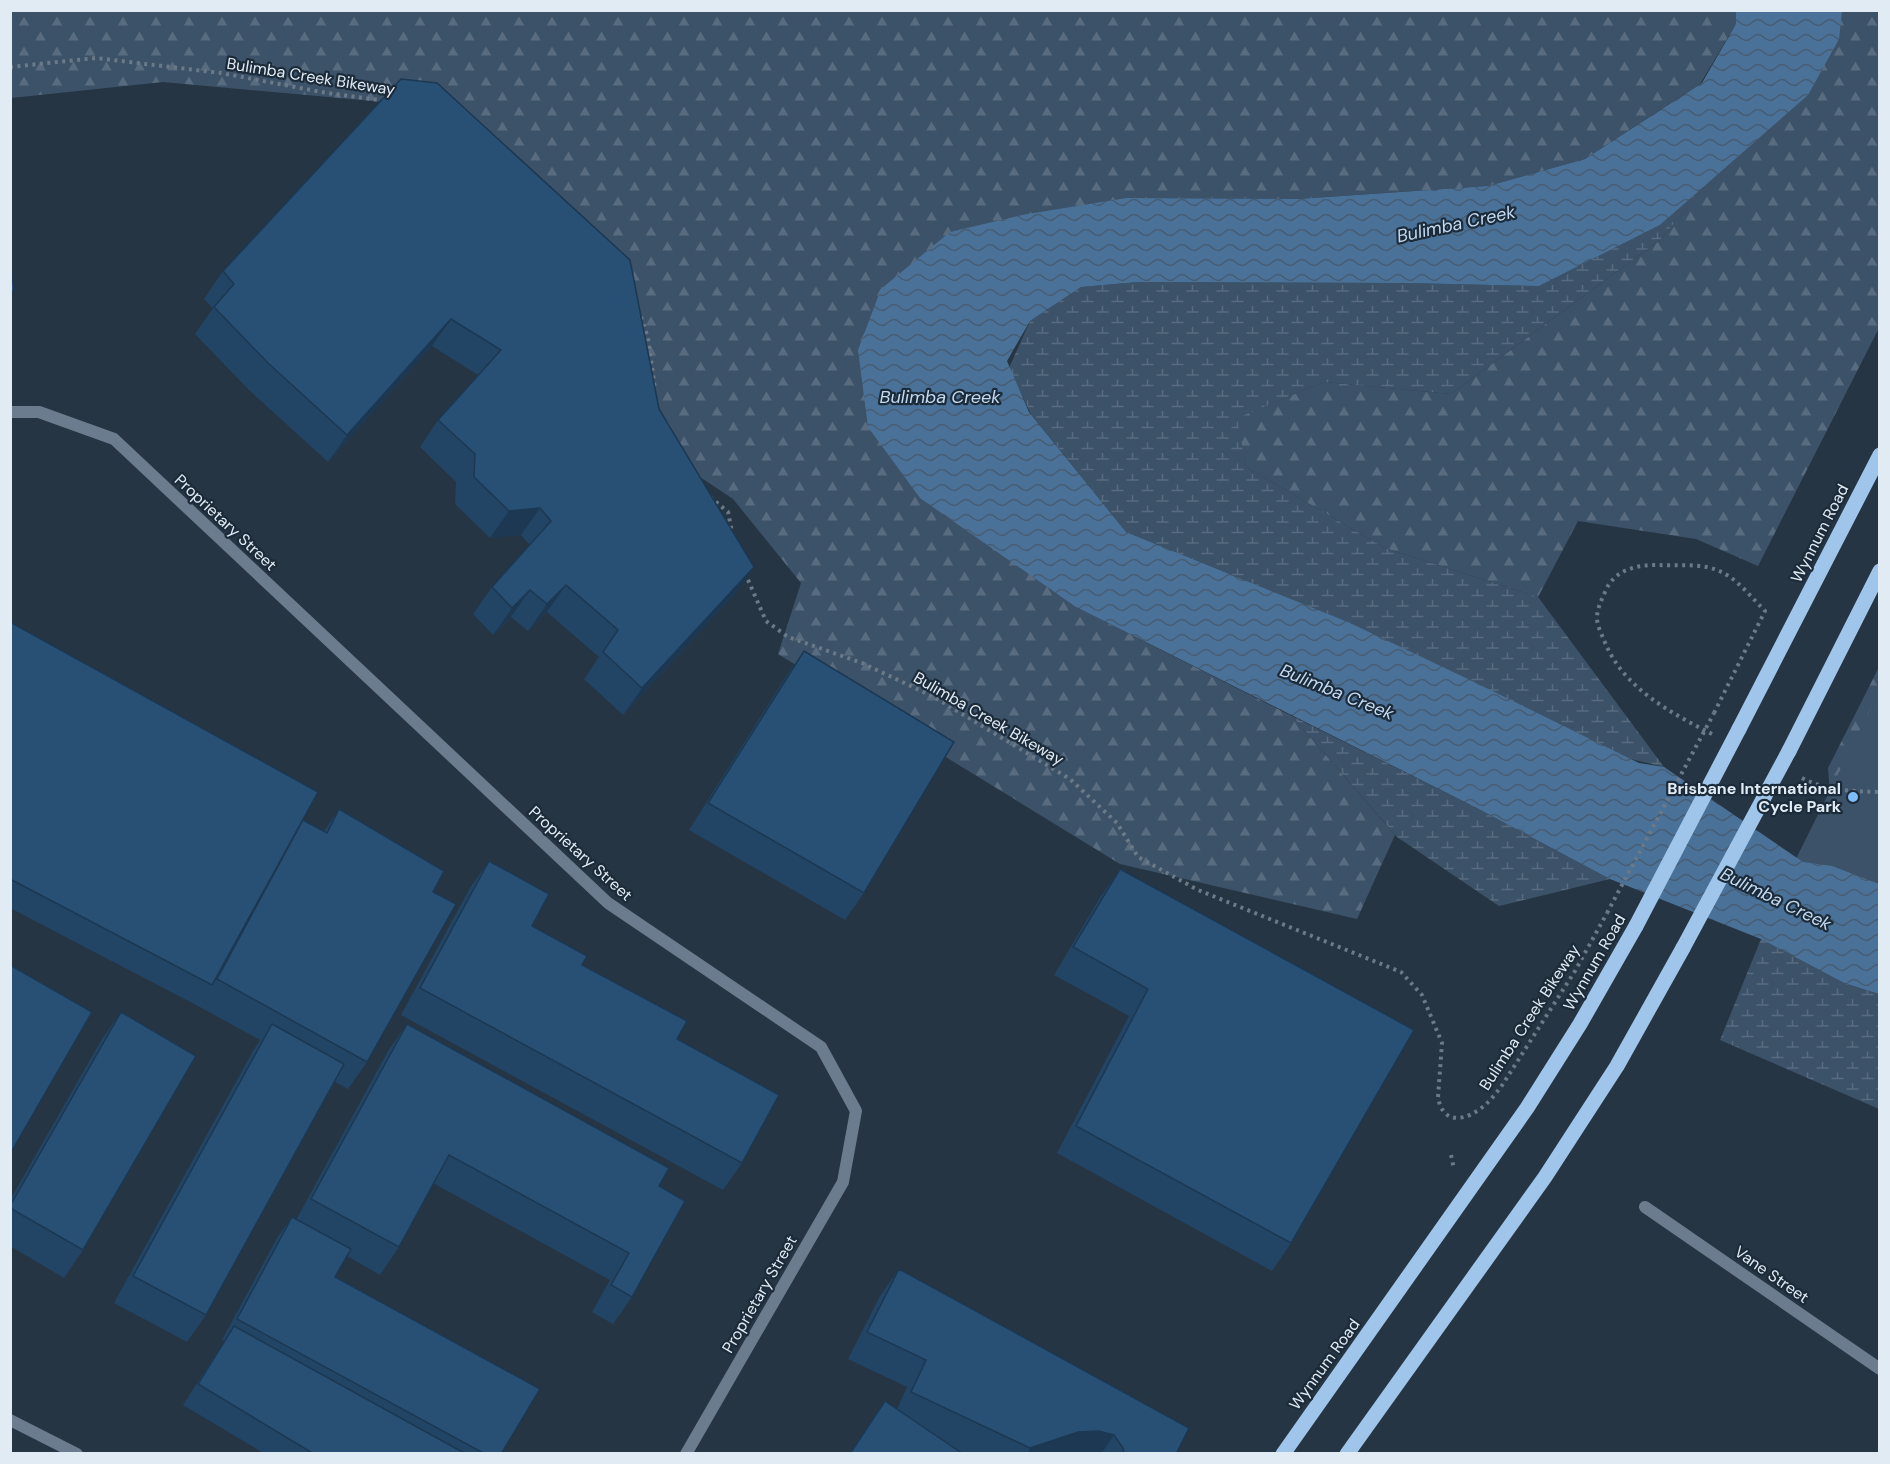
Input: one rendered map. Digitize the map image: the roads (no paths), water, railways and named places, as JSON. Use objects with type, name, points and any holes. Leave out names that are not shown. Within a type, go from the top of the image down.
[{"type":"main road","name":"Wynnum Road","points":[[1283,1454],[1527,1108],[1580,1024],[1636,926],[1880,455]]},
{"type":"main road","points":[[1347,1454],[1545,1177],[1617,1066],[1789,751],[1880,571]]},
{"type":"street","name":"Proprietary Street","points":[[10,412],[39,412],[114,439],[608,903],[821,1047],[856,1111],[843,1182],[686,1454]]},
{"type":"street","name":"Vane Street","points":[[1645,1207],[1880,1369]]},
{"type":"street","points":[[10,1420],[77,1454]]},
{"type":"water","name":"Bulimba Creek","points":[[1736,11],[1842,11],[1839,39],[1808,95],[1660,225],[1539,286],[1138,282],[1081,287],[1030,321],[1007,361],[1029,412],[1126,532],[1348,622],[1639,763],[1664,767],[1803,862],[1832,866],[1879,884],[1879,994],[1844,983],[1761,939],[1610,879],[1473,806],[1076,607],[920,498],[868,427],[858,350],[881,289],[950,232],[1022,215],[1126,198],[1298,199],[1488,186],[1585,159],[1702,83],[1736,24]]},
{"type":"place","name":"Brisbane International Cycle Park","points":[[1853,797]]}]
